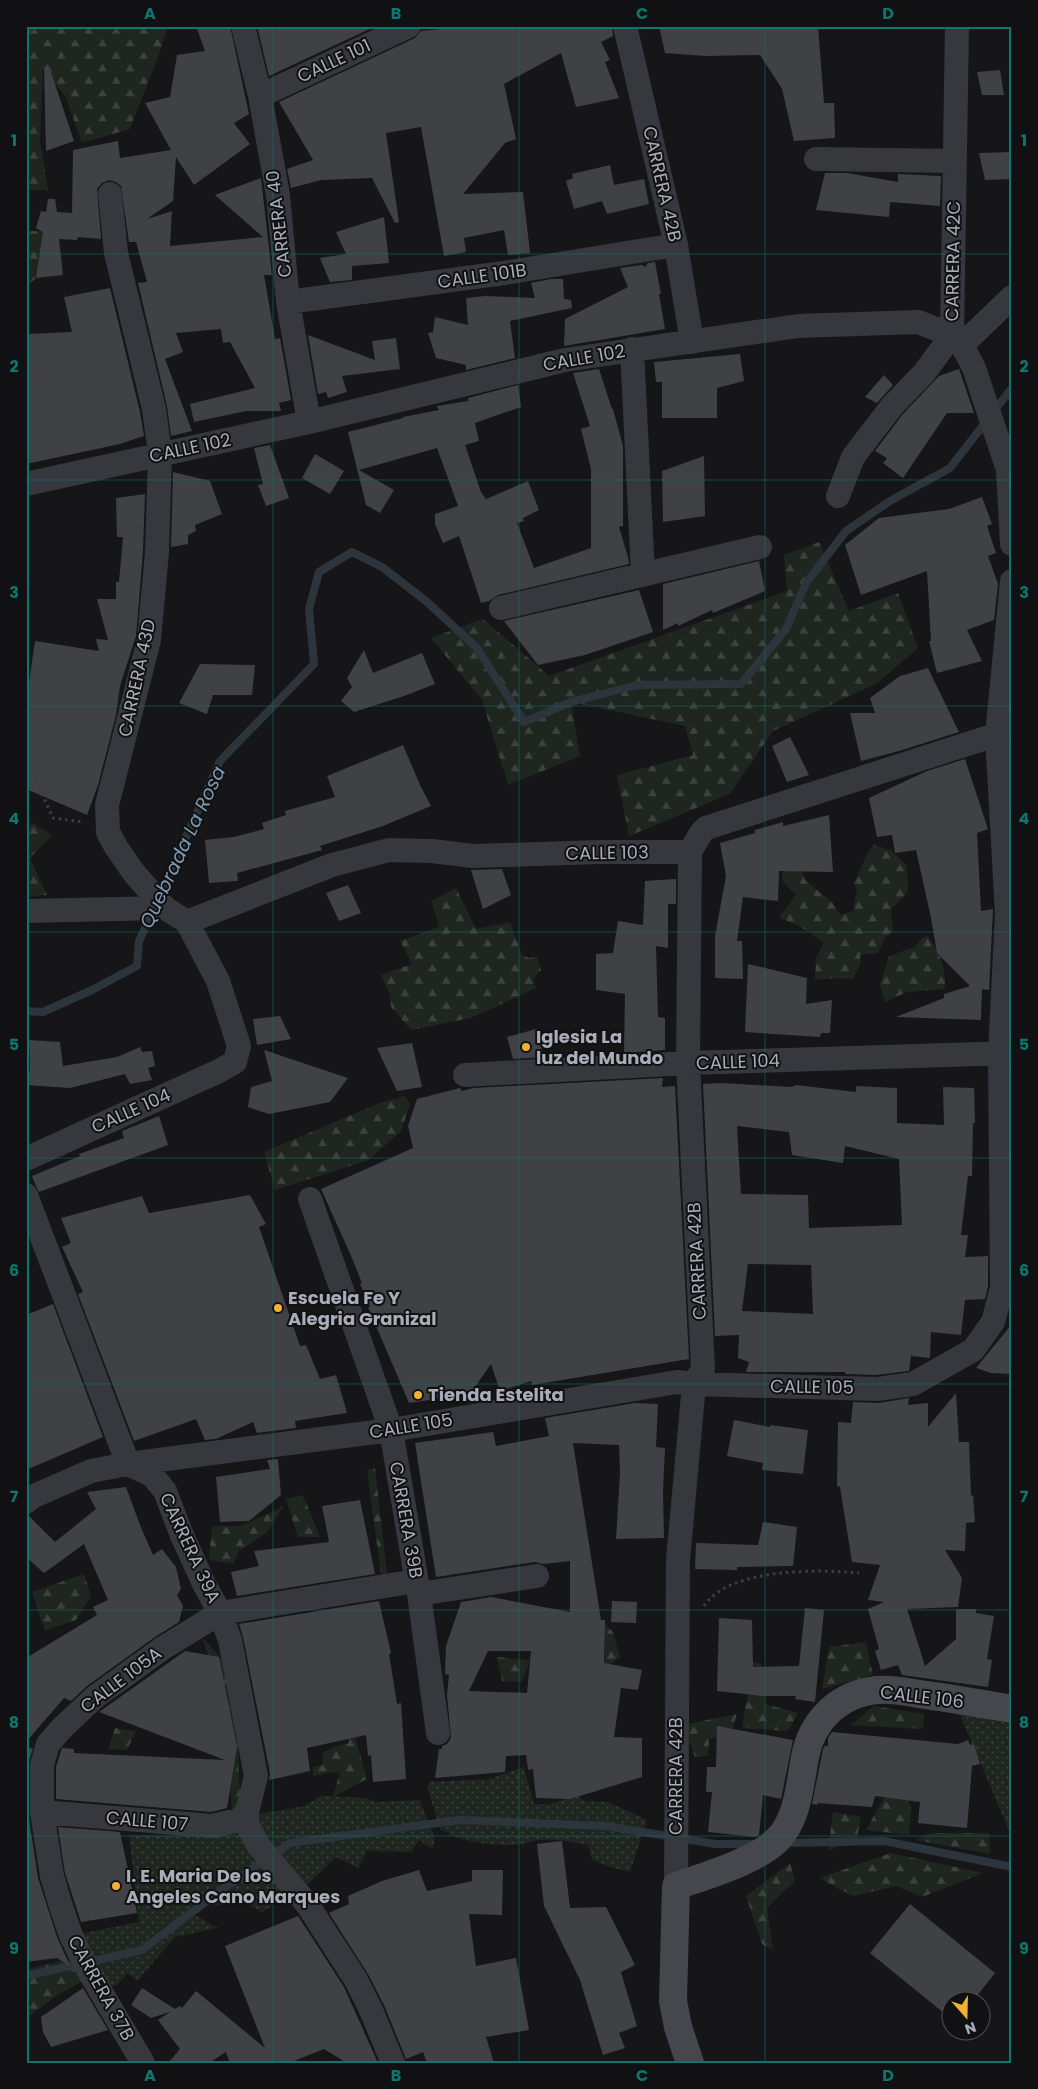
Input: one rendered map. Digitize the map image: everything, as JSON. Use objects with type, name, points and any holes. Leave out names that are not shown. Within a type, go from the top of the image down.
[{"type":"street","name":"CARRERA 40","points":[[243,26],[260,96],[278,195],[288,302],[309,422]]},
{"type":"street","name":"CALLE 101","points":[[260,96],[409,26]]},
{"type":"street","name":"CARRERA 42B","points":[[625,26],[676,245],[692,342]]},
{"type":"street","name":"CARRERA 42C","points":[[957,26],[954,161],[957,340],[974,368],[1008,470],[1012,544]]},
{"type":"street","points":[[816,160],[954,161]]},
{"type":"street","name":"CARRERA 43D","points":[[110,194],[116,253],[154,409],[160,454],[157,552],[148,640],[107,805],[107,825],[108,832],[116,847],[134,873],[165,908],[187,922]]},
{"type":"street","name":"CALLE 101B","points":[[288,302],[504,273],[676,245]]},
{"type":"street","points":[[838,496],[853,457],[893,405],[957,340],[1012,297]]},
{"type":"street","name":"CALLE 102","points":[[26,484],[309,422],[565,360],[632,349],[798,326],[918,322],[957,340]]},
{"type":"street","points":[[632,349],[642,575]]},
{"type":"street","points":[[501,608],[760,547]]},
{"type":"street","points":[[1006,1053],[1007,914],[1004,732],[1012,582]]},
{"type":"street","points":[[690,852],[706,828],[1004,732]]},
{"type":"street","name":"CALLE 103","points":[[187,922],[332,866],[389,850],[432,851],[473,856],[600,852],[690,852]]},
{"type":"street","name":"CARRERA 42B","points":[[690,852],[688,1063],[703,1369],[694,1384],[678,1560],[676,1886],[673,2001],[678,2027],[690,2063]]},
{"type":"street","points":[[26,911],[165,908]]},
{"type":"street","name":"CALLE 104","points":[[26,1159],[219,1072],[235,1062],[239,1046],[221,989],[187,922]]},
{"type":"street","name":"CALLE 104","points":[[465,1075],[688,1063],[1006,1053]]},
{"type":"street","name":"CALLE 105","points":[[26,1502],[34,1496],[91,1471],[128,1464],[391,1430],[677,1382],[876,1389],[914,1384],[973,1350],[993,1322],[1002,1288],[1006,1053]]},
{"type":"street","points":[[26,1195],[128,1464]]},
{"type":"street","name":"CARRERA 39B","points":[[310,1199],[391,1430],[418,1587],[438,1733]]},
{"type":"street","name":"CARRERA 39A","points":[[128,1464],[152,1475],[166,1491],[198,1571],[220,1613],[230,1640],[256,1776],[247,1812]]},
{"type":"street","points":[[220,1613],[418,1587],[537,1576]]},
{"type":"street","name":"CALLE 105A","points":[[42,1765],[48,1744],[86,1704],[140,1663],[220,1613]]},
{"type":"street","name":"CALLE 106","points":[[676,1886],[758,1854],[779,1838],[792,1816],[807,1746],[815,1728],[826,1714],[841,1701],[860,1693],[878,1690],[945,1698],[1012,1710]]},
{"type":"street","name":"CARRERA 37B","points":[[42,1765],[42,1812],[52,1876],[70,1933],[98,1990],[143,2063]]},
{"type":"street","name":"CALLE 107","points":[[42,1812],[212,1826],[239,1820],[247,1812]]},
{"type":"street","points":[[247,1812],[247,1821],[258,1845],[306,1904],[356,1980],[393,2063]]},
{"type":"path","points":[[26,758],[53,818],[107,825]]},
{"type":"path","points":[[702,1611],[706,1604],[720,1590],[758,1576],[821,1570],[859,1573]]},
{"type":"green space","points":[[26,26],[168,26],[130,129],[82,143],[66,98],[43,68],[40,141],[48,190],[26,190]]},
{"type":"green space","points":[[26,231],[43,231],[52,266],[26,286]]},
{"type":"green space","points":[[819,542],[849,611],[898,593],[918,648],[876,684],[773,731],[730,794],[629,836],[617,775],[693,755],[685,726],[571,702],[580,756],[508,785],[482,700],[431,638],[483,619],[549,676],[787,591],[784,555]]},
{"type":"green space","points":[[31,822],[52,835],[30,858],[47,895],[26,897],[26,838]]},
{"type":"green space","points":[[874,845],[892,851],[907,866],[908,892],[891,909],[893,931],[885,938],[878,953],[860,955],[861,963],[853,979],[815,980],[816,958],[824,943],[806,930],[779,917],[796,895],[783,882],[782,872],[800,866],[805,880],[833,903],[840,915],[853,911],[857,889],[854,883],[868,852]]},
{"type":"green space","points":[[456,888],[476,929],[510,922],[522,955],[529,958],[537,956],[541,970],[533,979],[536,988],[471,1018],[411,1030],[391,1007],[390,995],[381,975],[412,964],[400,941],[439,927],[431,901]]},
{"type":"green space","points":[[928,936],[941,961],[945,989],[907,992],[885,1002],[880,985],[889,956],[915,947],[922,938]]},
{"type":"green space","points":[[405,1096],[410,1104],[401,1131],[369,1160],[275,1190],[264,1152],[382,1102]]},
{"type":"green space","points":[[375,1468],[389,1592],[383,1590],[367,1470]]},
{"type":"green space","points":[[303,1495],[320,1537],[298,1537],[286,1499]]},
{"type":"green space","points":[[283,1507],[267,1532],[238,1552],[234,1564],[209,1560],[212,1526],[241,1526]]},
{"type":"green space","points":[[84,1574],[91,1596],[76,1620],[45,1631],[32,1592]]},
{"type":"green space","points":[[604,1623],[613,1632],[620,1657],[605,1668]]},
{"type":"green space","points":[[202,1637],[222,1660],[238,1725],[239,1781],[245,1807],[232,1810],[228,1756],[214,1673]]},
{"type":"green space","points":[[866,1642],[873,1675],[822,1689],[829,1647]]},
{"type":"green space","points":[[497,1657],[530,1660],[522,1682],[502,1681]]},
{"type":"green space","points":[[753,1662],[761,1664],[765,1704],[798,1713],[788,1731],[742,1728]]},
{"type":"green space","points":[[874,1706],[924,1714],[923,1729],[851,1725]]},
{"type":"green space","points":[[347,1708],[367,1779],[333,1797],[340,1771],[313,1776],[313,1767],[323,1765],[322,1753],[349,1743]]},
{"type":"green space","points":[[958,1710],[1012,1720],[1012,1838]]},
{"type":"green space","points":[[737,1714],[732,1730],[709,1740],[708,1756],[695,1757],[683,1725]]},
{"type":"green space","points":[[115,1728],[136,1731],[127,1750],[108,1749]]},
{"type":"green space","points":[[524,1767],[534,1804],[550,1804],[576,1796],[585,1801],[608,1802],[647,1820],[630,1872],[607,1866],[592,1859],[588,1845],[551,1840],[538,1840],[518,1845],[486,1844],[457,1837],[440,1829],[428,1789],[429,1782],[488,1779]]},
{"type":"green space","points":[[891,1785],[905,1786],[911,1808],[909,1835],[866,1830]]},
{"type":"green space","points":[[321,1796],[365,1798],[375,1802],[420,1800],[435,1839],[432,1849],[419,1840],[411,1852],[367,1851],[358,1868],[336,1857],[304,1888],[257,1838],[258,1814],[304,1806]]},
{"type":"green space","points":[[833,1812],[861,1817],[857,1839],[828,1851]]},
{"type":"green space","points":[[243,1827],[287,1896],[262,1912],[246,1903],[207,1906],[195,1915],[218,1928],[175,1937],[137,1981],[128,1973],[116,1986],[107,1985],[78,1934],[139,1922],[129,1835],[201,1836]]},
{"type":"green space","points":[[930,1833],[989,1833],[990,1854],[915,1840]]},
{"type":"green space","points":[[891,1853],[983,1873],[922,1897],[897,1886],[853,1896],[819,1878]]},
{"type":"green space","points":[[790,1863],[795,1881],[767,1908],[773,1950],[762,1944],[746,1896]]},
{"type":"green space","points":[[69,1959],[85,1980],[57,1995],[26,2019],[26,1969]]},
{"type":"building","points":[[196,26],[230,26],[249,114],[234,123],[250,144],[194,185],[176,157],[173,201],[147,219],[172,211],[170,246],[263,237],[215,195],[261,178],[272,275],[264,275],[275,339],[280,338],[291,400],[279,403],[281,411],[246,411],[194,422],[190,404],[255,388],[230,342],[223,343],[221,329],[176,333],[183,352],[165,359],[192,431],[171,436],[167,406],[138,283],[147,282],[136,242],[129,242],[121,186],[109,180],[102,183],[97,189],[101,239],[78,237],[77,240],[59,239],[63,275],[36,278],[43,232],[36,228],[41,211],[46,212],[48,199],[55,199],[57,212],[72,213],[73,150],[118,141],[120,158],[171,150],[145,103],[170,97],[177,55],[205,51]]},
{"type":"building","points":[[257,26],[376,26],[269,76]]},
{"type":"building","points":[[470,26],[612,26],[613,36],[601,42],[610,60],[605,62],[619,98],[576,107],[561,53],[504,84],[516,139],[505,143],[463,194],[523,192],[530,253],[508,255],[504,230],[464,238],[466,252],[444,256],[421,127],[386,133],[399,222],[395,223],[372,178],[321,180],[291,188],[287,169],[313,160],[279,102],[415,38],[421,31]]},
{"type":"building","points":[[659,26],[818,26],[824,103],[834,103],[835,138],[794,141],[782,89],[760,55],[706,56],[665,53]]},
{"type":"building","points":[[49,66],[74,141],[46,151],[44,67]]},
{"type":"building","points":[[1000,70],[1004,95],[982,95],[977,72]]},
{"type":"building","points":[[1012,152],[1012,179],[985,180],[979,153]]},
{"type":"building","points":[[610,165],[614,185],[644,179],[649,204],[607,214],[602,201],[574,209],[566,181],[573,178],[572,174]]},
{"type":"building","points":[[825,173],[847,173],[898,182],[898,174],[941,176],[940,206],[890,202],[889,217],[816,210]]},
{"type":"building","points":[[384,217],[389,263],[352,266],[352,280],[330,282],[320,258],[346,254],[336,232]]},
{"type":"building","points":[[655,262],[665,329],[564,346],[565,319],[628,287],[620,268],[642,265],[645,267],[648,263]]},
{"type":"building","points":[[563,279],[564,299],[571,300],[572,308],[510,321],[515,358],[466,370],[466,365],[436,358],[428,333],[433,332],[435,317],[468,325],[466,298],[485,296],[535,298],[531,283]]},
{"type":"building","points":[[110,288],[144,436],[120,444],[26,464],[26,334],[72,332],[64,297]]},
{"type":"building","points":[[308,335],[375,360],[372,341],[396,338],[400,369],[342,376],[347,392],[328,398],[326,392],[318,394]]},
{"type":"building","points":[[740,354],[744,381],[717,388],[717,418],[662,418],[662,382],[656,382],[654,362]]},
{"type":"building","points":[[599,369],[623,446],[623,526],[619,527],[629,564],[498,595],[489,601],[481,603],[459,536],[443,543],[435,524],[435,514],[458,506],[437,448],[359,470],[394,490],[380,513],[366,505],[348,432],[403,417],[439,410],[437,406],[468,401],[468,398],[518,385],[521,407],[475,423],[479,441],[465,445],[481,492],[486,499],[528,481],[539,510],[523,518],[524,521],[517,523],[534,568],[591,548],[591,469],[581,429],[590,426],[573,373]]},
{"type":"building","points":[[959,369],[974,413],[947,413],[903,478],[883,463],[887,458],[875,451],[903,414],[939,376]]},
{"type":"building","points":[[884,375],[893,385],[877,403],[865,397]]},
{"type":"building","points":[[270,445],[289,498],[266,506],[258,485],[263,484],[254,448]]},
{"type":"building","points":[[315,454],[344,471],[330,494],[302,478]]},
{"type":"building","points":[[704,456],[705,516],[663,522],[662,471]]},
{"type":"building","points":[[173,472],[210,481],[222,514],[195,525],[196,531],[188,535],[188,544],[171,547]]},
{"type":"building","points":[[145,494],[143,551],[136,636],[120,686],[116,715],[98,785],[87,815],[26,789],[27,696],[35,641],[99,651],[96,639],[108,640],[97,599],[116,599],[116,582],[119,582],[123,537],[117,537],[116,498]]},
{"type":"building","points":[[982,497],[992,524],[987,526],[996,553],[988,556],[998,584],[994,620],[967,630],[982,661],[937,673],[929,641],[931,641],[927,571],[861,595],[845,545],[879,518],[949,509]]},
{"type":"building","points":[[759,561],[765,591],[713,613],[712,610],[678,626],[678,623],[663,630],[663,584]]},
{"type":"building","points":[[639,590],[653,632],[585,655],[538,665],[504,621]]},
{"type":"building","points":[[364,650],[373,673],[422,653],[435,684],[354,712],[341,701],[352,687],[347,678]]},
{"type":"building","points":[[200,664],[255,665],[252,695],[213,695],[207,714],[179,703]]},
{"type":"building","points":[[928,668],[959,732],[861,761],[850,713],[875,713],[870,698],[900,676]]},
{"type":"building","points":[[790,737],[809,775],[787,782],[772,746]]},
{"type":"building","points":[[403,745],[431,806],[383,826],[320,846],[322,850],[237,873],[238,881],[209,883],[205,840],[234,837],[264,829],[262,823],[286,815],[285,811],[335,797],[327,776]]},
{"type":"building","points":[[965,759],[988,829],[977,833],[981,911],[993,909],[989,990],[982,989],[981,1020],[896,1017],[944,998],[944,994],[970,986],[937,953],[916,850],[895,853],[892,835],[877,837],[869,798],[927,771]]},
{"type":"building","points":[[829,815],[833,872],[779,871],[778,901],[743,897],[737,941],[742,941],[743,979],[715,978],[715,936],[726,876],[720,843],[755,833],[755,830],[783,822],[783,826]]},
{"type":"building","points":[[502,869],[511,895],[483,909],[471,870]]},
{"type":"building","points":[[676,879],[676,904],[668,904],[668,948],[656,946],[658,1017],[665,1018],[665,1050],[624,1053],[625,994],[596,990],[596,954],[613,953],[618,921],[643,925],[645,881]]},
{"type":"building","points":[[348,885],[361,913],[339,921],[326,893]]},
{"type":"building","points":[[748,964],[807,978],[806,1004],[832,1000],[830,1033],[821,1033],[820,1037],[745,1032]]},
{"type":"building","points":[[280,1016],[291,1039],[257,1045],[253,1019]]},
{"type":"building","name":"Iglesia La luz del Mundo","points":[[536,1029],[544,1057],[513,1059],[507,1037]]},
{"type":"building","points":[[29,1040],[60,1042],[63,1066],[117,1057],[140,1047],[142,1052],[152,1051],[155,1066],[148,1068],[152,1080],[130,1084],[125,1074],[70,1088],[26,1085],[26,1072],[30,1072]]},
{"type":"building","points":[[412,1043],[422,1087],[397,1091],[377,1048]]},
{"type":"building","points":[[264,1050],[348,1078],[330,1102],[269,1114],[248,1107],[251,1087],[272,1081]]},
{"type":"building","points":[[663,1078],[662,1087],[675,1086],[689,1359],[532,1385],[531,1381],[500,1391],[491,1364],[470,1394],[409,1403],[368,1307],[370,1307],[352,1258],[321,1189],[413,1148],[408,1126],[417,1099],[460,1088],[462,1091],[473,1088]]},
{"type":"building","points":[[721,1083],[791,1087],[796,1085],[856,1092],[856,1086],[897,1088],[897,1123],[944,1125],[943,1087],[974,1088],[975,1123],[973,1123],[972,1176],[968,1176],[961,1235],[968,1235],[965,1257],[988,1256],[988,1286],[985,1299],[965,1300],[961,1335],[931,1332],[930,1358],[911,1356],[909,1371],[876,1375],[845,1374],[845,1372],[746,1372],[749,1362],[738,1358],[739,1335],[715,1336],[703,1084]],"holes":[[[737,1126],[789,1132],[792,1155],[843,1163],[845,1146],[899,1159],[902,1225],[809,1228],[808,1195],[741,1194]],[[748,1264],[811,1265],[813,1314],[742,1311]]]},
{"type":"building","points":[[159,1116],[168,1145],[39,1192],[32,1176],[80,1156],[79,1154],[124,1138],[122,1131]]},
{"type":"building","points":[[250,1195],[266,1224],[259,1227],[300,1346],[306,1345],[320,1379],[336,1375],[347,1413],[295,1421],[296,1428],[257,1433],[253,1422],[216,1439],[205,1440],[196,1419],[134,1441],[78,1294],[83,1292],[62,1247],[71,1243],[61,1218],[142,1196],[149,1213]]},
{"type":"building","points":[[53,1304],[103,1437],[26,1470],[26,1315]]},
{"type":"building","points":[[1012,1324],[1012,1374],[991,1373],[976,1368]]},
{"type":"building","points":[[956,1393],[959,1442],[969,1442],[971,1496],[973,1495],[975,1522],[966,1523],[965,1551],[945,1550],[962,1578],[958,1607],[907,1609],[925,1666],[956,1639],[956,1609],[976,1609],[976,1613],[994,1616],[987,1659],[992,1660],[988,1687],[902,1675],[898,1665],[881,1670],[875,1651],[879,1649],[868,1609],[884,1602],[868,1600],[880,1565],[852,1562],[840,1487],[837,1486],[838,1422],[851,1423],[853,1402],[879,1403],[909,1398],[908,1405],[928,1403],[928,1427]]},
{"type":"building","points":[[635,1403],[658,1404],[656,1447],[665,1448],[663,1490],[664,1538],[616,1539],[620,1472],[619,1445],[573,1443],[601,1620],[605,1620],[604,1663],[642,1670],[638,1690],[621,1688],[614,1737],[642,1738],[642,1777],[570,1799],[536,1798],[533,1769],[528,1770],[526,1755],[506,1756],[505,1772],[435,1778],[439,1749],[442,1749],[442,1746],[447,1744],[451,1738],[447,1695],[449,1675],[445,1674],[446,1646],[461,1602],[491,1597],[570,1612],[570,1561],[544,1564],[535,1562],[436,1577],[415,1443],[493,1432],[496,1446],[549,1436],[545,1418]],"holes":[[[488,1651],[531,1651],[527,1693],[469,1691]]]},
{"type":"building","points":[[734,1420],[770,1427],[770,1425],[808,1430],[803,1474],[762,1470],[763,1463],[727,1456]]},
{"type":"building","points":[[278,1459],[281,1495],[249,1521],[220,1522],[216,1477],[270,1469],[267,1460]]},
{"type":"building","points":[[126,1487],[153,1555],[162,1549],[176,1567],[181,1589],[177,1595],[183,1606],[179,1622],[87,1686],[71,1701],[64,1698],[26,1742],[26,1658],[97,1615],[93,1607],[108,1600],[84,1544],[44,1573],[26,1557],[26,1516],[28,1515],[55,1542],[96,1509],[87,1492]]},
{"type":"building","points":[[360,1500],[375,1574],[237,1596],[231,1572],[259,1566],[254,1551],[329,1542],[322,1506]]},
{"type":"building","points":[[763,1522],[797,1527],[793,1566],[737,1567],[737,1570],[695,1569],[696,1543],[758,1545]]},
{"type":"building","points":[[379,1601],[391,1653],[389,1654],[397,1704],[401,1703],[406,1779],[373,1782],[371,1755],[368,1756],[366,1735],[307,1748],[310,1771],[269,1780],[270,1773],[239,1624]]},
{"type":"building","points":[[612,1601],[637,1602],[636,1623],[611,1622]]},
{"type":"building","points":[[805,1608],[824,1610],[815,1702],[795,1699],[796,1696],[765,1696],[717,1691],[719,1618],[752,1620],[753,1667],[799,1666]]},
{"type":"building","points":[[185,1651],[219,1657],[237,1747],[227,1808],[211,1812],[56,1799],[56,1767],[62,1748],[74,1749],[74,1753],[225,1760],[99,1712]]},
{"type":"building","points":[[717,1726],[793,1740],[781,1799],[763,1795],[759,1835],[755,1837],[708,1832],[712,1792],[706,1792],[707,1767],[716,1767]]},
{"type":"building","points":[[832,1732],[958,1744],[968,1740],[970,1745],[974,1744],[980,1764],[972,1766],[967,1828],[918,1823],[920,1802],[875,1796],[872,1807],[812,1804],[823,1749],[825,1746],[828,1746],[828,1738]]},
{"type":"building","points":[[26,1748],[33,1748],[28,1765],[28,1812],[38,1878],[57,1937],[70,1966],[57,1958],[26,1962]]},
{"type":"building","points":[[58,1827],[120,1832],[137,1913],[81,1922],[65,1873]]},
{"type":"building","points":[[562,1841],[570,1908],[606,1907],[635,1965],[621,1972],[637,2026],[619,2033],[625,2048],[603,2055],[580,1980],[544,1906],[537,1844]]},
{"type":"building","points":[[419,1870],[427,1891],[472,1881],[472,1870],[503,1870],[502,1915],[469,1914],[476,1966],[516,1958],[529,2030],[486,2037],[494,2063],[427,2063],[423,2052],[406,2059],[384,2005],[368,1974],[329,1913],[349,1904],[348,1896],[382,1881]]},
{"type":"building","points":[[910,1904],[995,1973],[980,1992],[940,1992],[940,2010],[870,1953]]},
{"type":"building","points":[[298,1916],[344,1987],[378,2063],[347,2063],[324,2049],[289,2063],[230,2063],[226,2052],[209,2063],[168,2063],[180,2049],[158,2020],[170,2012],[151,2018],[131,2005],[142,1988],[175,2009],[180,2006],[182,2008],[196,1991],[265,2048],[225,1946]]},
{"type":"building","points":[[83,1988],[108,2030],[51,2047],[43,2032],[41,2017]]},
{"type":"waterway","points":[[26,32],[32,26]]},
{"type":"waterway","name":"Quebrada La Rosa","points":[[160,895],[220,761],[314,664],[309,609],[319,572],[352,552],[382,567],[426,601],[477,648],[524,722],[571,702],[637,685],[741,684],[786,629],[806,583],[846,531],[890,501],[950,468],[1012,388]]},
{"type":"waterway","name":"Quebrada La Rosa","points":[[26,1011],[43,1012],[92,990],[137,966],[139,941],[152,913]]},
{"type":"waterway","points":[[26,1976],[142,1950],[220,1891],[290,1843],[459,1820],[607,1826],[715,1844],[756,1844]]},
{"type":"waterway","points":[[782,1843],[884,1841],[1012,1867]]},
{"type":"place","name":"Iglesia La luz del Mundo","points":[[526,1047]]},
{"type":"place","name":"Escuela Fe Y Alegria Granizal","points":[[278,1308]]},
{"type":"place","name":"Tienda Estelita","points":[[418,1395]]},
{"type":"place","name":"I. E. Maria De los Angeles Cano Marques","points":[[116,1886]]}]
